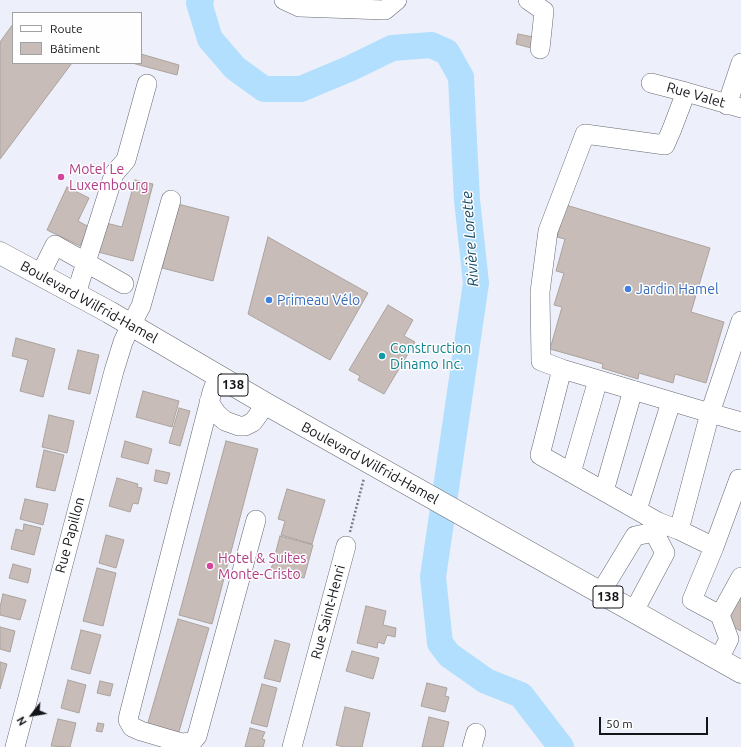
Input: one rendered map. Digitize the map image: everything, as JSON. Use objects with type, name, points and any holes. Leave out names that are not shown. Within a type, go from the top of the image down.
[{"type":"main road","name":"Boulevard Wilfrid-Hamel","points":[[0,253],[131,325],[266,404],[741,672]]},
{"type":"street","points":[[284,0],[299,7],[385,10],[397,0]]},
{"type":"street","points":[[528,0],[544,11],[540,49]]},
{"type":"street","points":[[734,106],[741,63]]},
{"type":"street","name":"Rue Valet","points":[[651,83],[734,106]]},
{"type":"street","points":[[76,294],[114,174],[126,160],[147,84]]},
{"type":"street","points":[[686,92],[665,145],[585,134],[548,231],[540,292],[541,361],[598,380],[741,422]]},
{"type":"street","name":"Rue Papillon","points":[[15,747],[112,378],[123,342],[141,306],[171,200]]},
{"type":"street","points":[[40,274],[55,245],[124,284]]},
{"type":"street","points":[[680,530],[710,413],[741,321]]},
{"type":"street","points":[[562,369],[540,455],[637,510],[656,527],[665,552],[634,611]]},
{"type":"street","points":[[218,376],[209,402],[129,715],[128,720],[132,727],[141,731],[182,742],[192,742],[197,736],[256,520]]},
{"type":"street","points":[[571,472],[598,380]]},
{"type":"street","points":[[604,491],[633,390]]},
{"type":"street","points":[[209,402],[217,414],[225,420],[239,426],[245,426],[253,422],[266,404]]},
{"type":"street","points":[[637,510],[671,402]]},
{"type":"street","points":[[719,659],[735,642],[720,615],[692,600],[714,547],[740,476]]},
{"type":"street","points":[[601,592],[635,536],[656,527],[680,530],[714,547]]},
{"type":"street","name":"Rue Saint-Henri","points":[[292,747],[346,546]]},
{"type":"street","points":[[720,615],[741,577]]},
{"type":"path","name":"Rue Saint-Henri","points":[[346,546],[364,478]]},
{"type":"building","points":[[12,25],[12,64],[71,64],[0,159],[0,42]]},
{"type":"building","points":[[518,34],[533,37],[531,48],[516,44]]},
{"type":"building","points":[[142,54],[179,65],[177,75],[136,64],[142,64]]},
{"type":"building","points":[[135,180],[153,184],[133,261],[98,252],[106,223],[122,227]]},
{"type":"building","points":[[67,187],[89,198],[78,221],[89,227],[80,246],[47,230]]},
{"type":"building","points":[[178,204],[229,217],[213,281],[162,268]]},
{"type":"building","name":"Jardin Hamel","points":[[566,205],[710,248],[691,312],[724,322],[706,383],[675,374],[673,383],[639,373],[638,379],[602,368],[603,364],[550,349],[562,307],[554,305],[564,273],[556,271],[565,239],[557,237]]},
{"type":"building","points":[[268,237],[368,293],[330,360],[248,314]]},
{"type":"building","name":"Construction Dinamo Inc.","points":[[388,305],[413,320],[404,336],[415,342],[384,394],[358,380],[360,376],[349,370]]},
{"type":"building","points":[[16,338],[55,349],[43,397],[20,391],[28,360],[12,356]]},
{"type":"building","points":[[78,350],[99,355],[90,394],[68,389]]},
{"type":"building","points":[[143,391],[179,401],[172,427],[136,417]]},
{"type":"building","points":[[179,408],[190,411],[180,446],[169,443]]},
{"type":"building","points":[[49,415],[74,421],[67,453],[42,447]]},
{"type":"building","points":[[125,441],[152,449],[148,464],[121,457]]},
{"type":"building","name":"Hotel & Suites Monte-Cristo","points":[[226,441],[258,449],[212,624],[179,615]]},
{"type":"building","points":[[44,450],[64,455],[55,491],[36,487]]},
{"type":"building","points":[[156,470],[170,473],[167,484],[154,481]]},
{"type":"building","points":[[117,478],[138,484],[137,487],[142,488],[138,504],[133,503],[130,512],[109,506]]},
{"type":"building","points":[[287,489],[325,500],[312,544],[281,535],[285,521],[278,519]]},
{"type":"building","points":[[25,499],[48,504],[43,525],[20,519]]},
{"type":"building","points":[[24,524],[41,528],[34,555],[11,549],[16,529],[23,531]]},
{"type":"building","points":[[106,535],[124,540],[116,568],[99,563]]},
{"type":"building","points":[[280,536],[313,545],[304,578],[271,570]]},
{"type":"building","points":[[13,564],[31,569],[28,583],[9,578]]},
{"type":"building","points":[[97,568],[116,573],[103,626],[83,621]]},
{"type":"building","points":[[741,591],[741,631],[725,623]]},
{"type":"building","points":[[3,594],[26,600],[20,620],[0,615]]},
{"type":"building","points":[[366,606],[386,611],[383,625],[396,628],[395,637],[387,635],[384,644],[378,642],[377,648],[357,643]]},
{"type":"building","points":[[178,619],[209,628],[178,735],[147,726]]},
{"type":"building","points":[[0,627],[15,631],[10,652],[0,649]]},
{"type":"building","points":[[81,630],[101,635],[90,674],[71,669]]},
{"type":"building","points":[[275,640],[290,644],[280,682],[264,678]]},
{"type":"building","points":[[352,651],[379,658],[373,679],[346,671]]},
{"type":"building","points":[[0,662],[7,664],[0,689]]},
{"type":"building","points":[[68,680],[86,685],[79,713],[61,708]]},
{"type":"building","points":[[100,681],[113,684],[110,696],[97,693]]},
{"type":"building","points":[[427,683],[447,688],[445,696],[449,697],[445,712],[421,706]]},
{"type":"building","points":[[262,684],[277,688],[267,727],[251,723]]},
{"type":"building","points":[[345,707],[370,713],[362,747],[344,747],[336,745]]},
{"type":"building","points":[[429,717],[449,722],[443,747],[422,747]]},
{"type":"building","points":[[58,719],[76,723],[70,747],[51,746]]},
{"type":"building","points":[[98,723],[104,724],[102,732],[96,731]]},
{"type":"building","points":[[250,728],[265,732],[262,739],[265,740],[263,747],[245,747]]},
{"type":"waterway","name":"Rivière Lorette","points":[[201,0],[199,3],[210,39],[235,68],[264,89],[301,89],[351,68],[392,48],[431,45],[447,52],[461,77],[467,200],[476,283],[433,577],[440,643],[449,655],[486,681],[521,695],[561,747]]},
{"type":"place","name":"Motel Le Luxembourg","points":[[61,177]]},
{"type":"place","name":"Jardin Hamel","points":[[628,289]]},
{"type":"place","name":"Primeau Vélo","points":[[269,300]]},
{"type":"place","name":"Construction Dinamo Inc.","points":[[382,356]]},
{"type":"place","name":"Hotel & Suites Monte-Cristo","points":[[210,566]]}]
